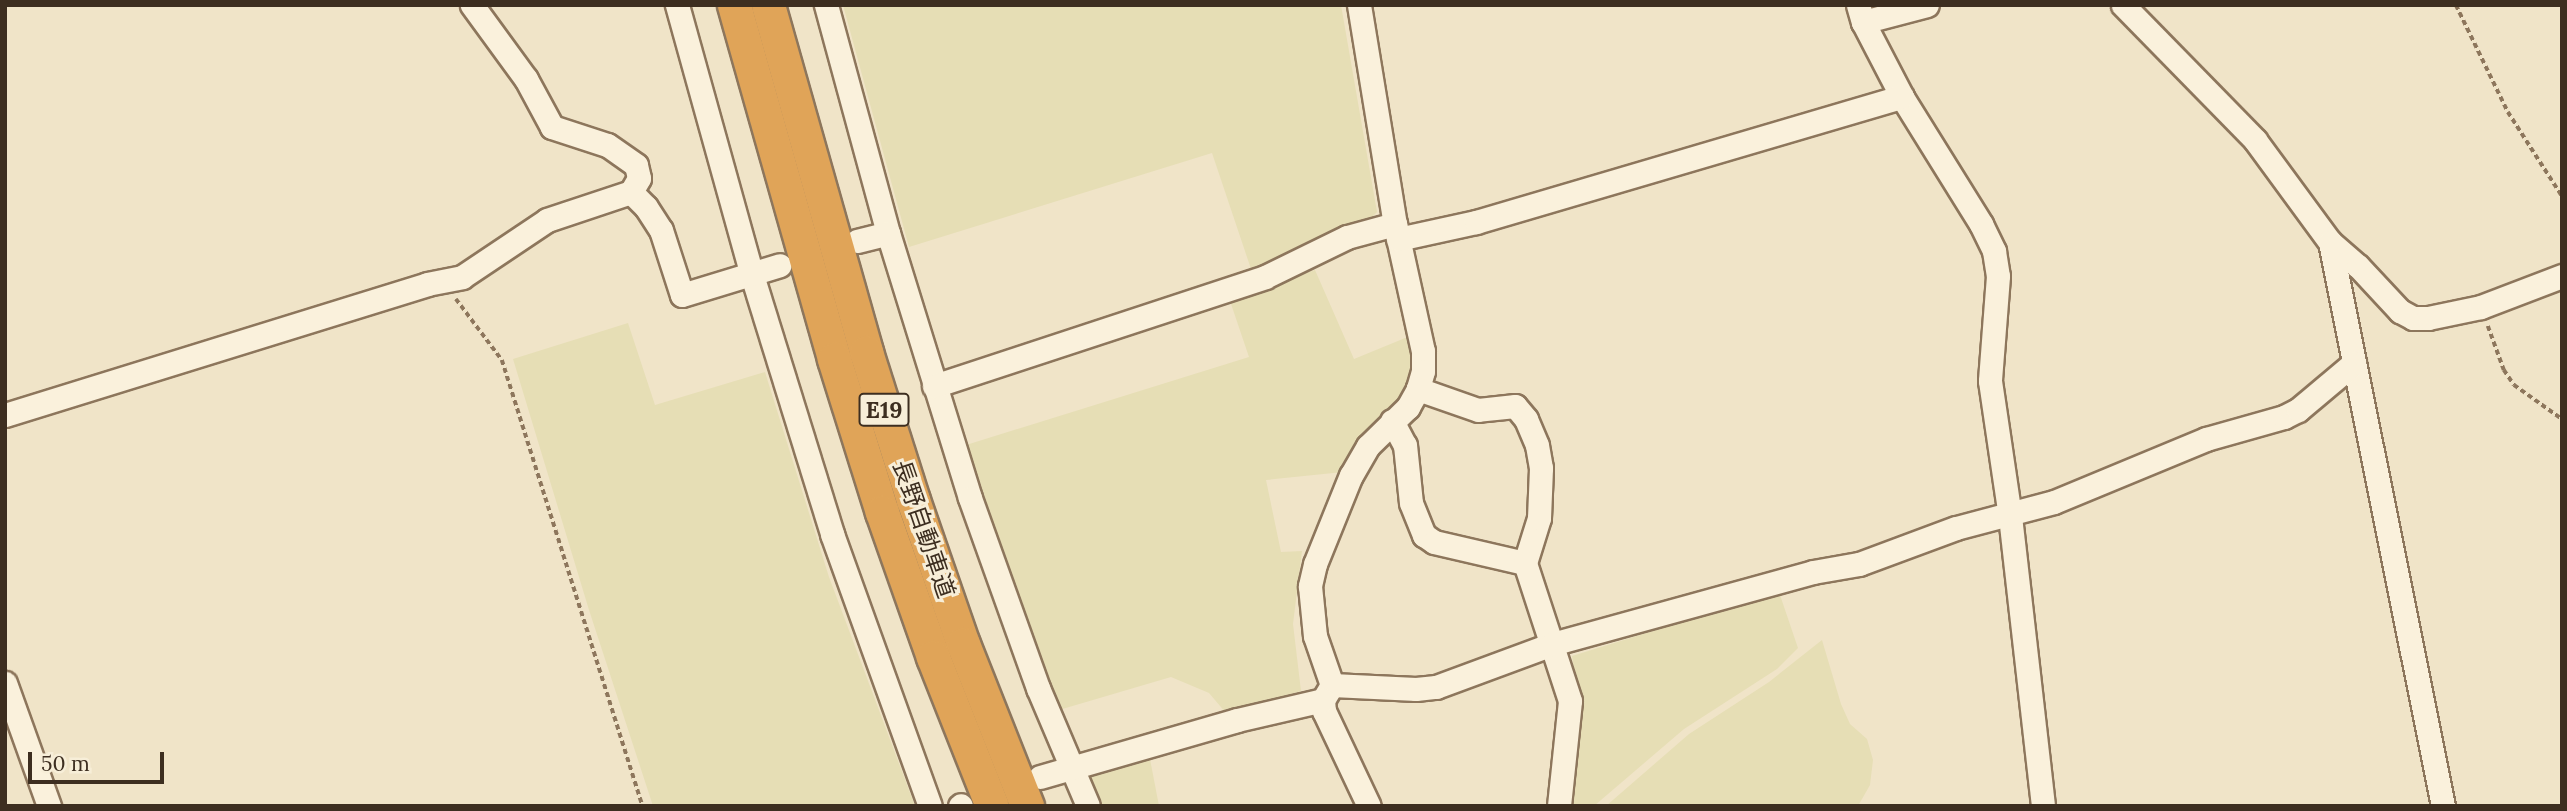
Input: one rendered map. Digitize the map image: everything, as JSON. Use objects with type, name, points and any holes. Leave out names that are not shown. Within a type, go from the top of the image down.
[{"type":"highway","name":"長野自動車道","points":[[734,5],[830,346],[882,512],[933,656],[992,806]]},
{"type":"highway","name":"長野自動車道","points":[[768,5],[866,352],[913,500],[963,644],[1034,791]]},
{"type":"street","points":[[5,415],[427,284],[462,277],[547,220],[631,192],[639,178],[636,165],[607,145],[552,127],[526,79],[472,5]]},
{"type":"street","points":[[677,5],[751,275],[832,534],[930,806]]},
{"type":"street","points":[[826,5],[888,233],[970,498],[1038,688],[1088,806]]},
{"type":"street","points":[[1359,5],[1397,232],[1423,351],[1423,371],[1418,389],[1408,407],[1368,446],[1351,475],[1315,564],[1310,586],[1311,616],[1327,692],[1324,711],[1369,806]]},
{"type":"street","points":[[1927,5],[1860,14],[1902,97],[1981,224],[1994,251],[1998,276],[1990,381],[2010,516],[2043,806]]},
{"type":"street","points":[[2123,5],[2255,140],[2330,242],[2358,266],[2400,311],[2413,318],[2481,307],[2562,276]]},
{"type":"street","points":[[934,386],[1265,277],[1347,237],[1476,222],[1902,97]]},
{"type":"street","points":[[631,192],[646,207],[661,230],[682,295],[780,265]]},
{"type":"street","points":[[858,241],[888,233]]},
{"type":"street","points":[[2330,242],[2443,806]]},
{"type":"street","points":[[1034,791],[1071,766],[1327,692],[1436,687],[1552,644],[1813,572],[1859,564],[1956,528],[2010,516],[2088,490],[2206,439],[2284,417],[2298,410],[2354,363]]},
{"type":"street","points":[[1418,389],[1478,410],[1515,407],[1526,419],[1536,445],[1541,468],[1539,518],[1525,563],[1570,701],[1559,806]]},
{"type":"street","points":[[1392,421],[1405,445],[1411,503],[1424,536],[1434,542],[1525,563]]},
{"type":"street","points":[[5,683],[49,806]]},
{"type":"path","points":[[2456,5],[2508,112],[2562,196]]},
{"type":"path","points":[[447,282],[452,294],[502,360],[643,806]]},
{"type":"path","points":[[2481,307],[2504,370],[2514,385],[2562,419]]},
{"type":"shaded area","points":[[843,5],[1341,5],[1377,212],[1366,223],[1303,244],[1283,260],[1251,269],[1212,153],[909,247]]},
{"type":"shaded area","points":[[1315,270],[1354,359],[1410,336],[1414,372],[1407,389],[1343,472],[1266,480],[1281,552],[1302,551],[1293,624],[1301,691],[1226,713],[1209,693],[1171,677],[1059,710],[966,445],[1249,357],[1229,298]]},
{"type":"shaded area","points":[[628,323],[655,405],[765,372],[829,577],[915,806],[653,806],[589,610],[513,359]]},
{"type":"shaded area","points":[[1779,592],[1798,648],[1777,669],[1684,729],[1594,806],[1573,806],[1578,702],[1572,656]]},
{"type":"shaded area","points":[[1822,640],[1841,704],[1850,724],[1867,739],[1873,760],[1870,785],[1858,806],[1606,806],[1689,734],[1769,682]]},
{"type":"shaded area","points":[[1150,759],[1159,806],[1099,806],[1085,776]]}]
